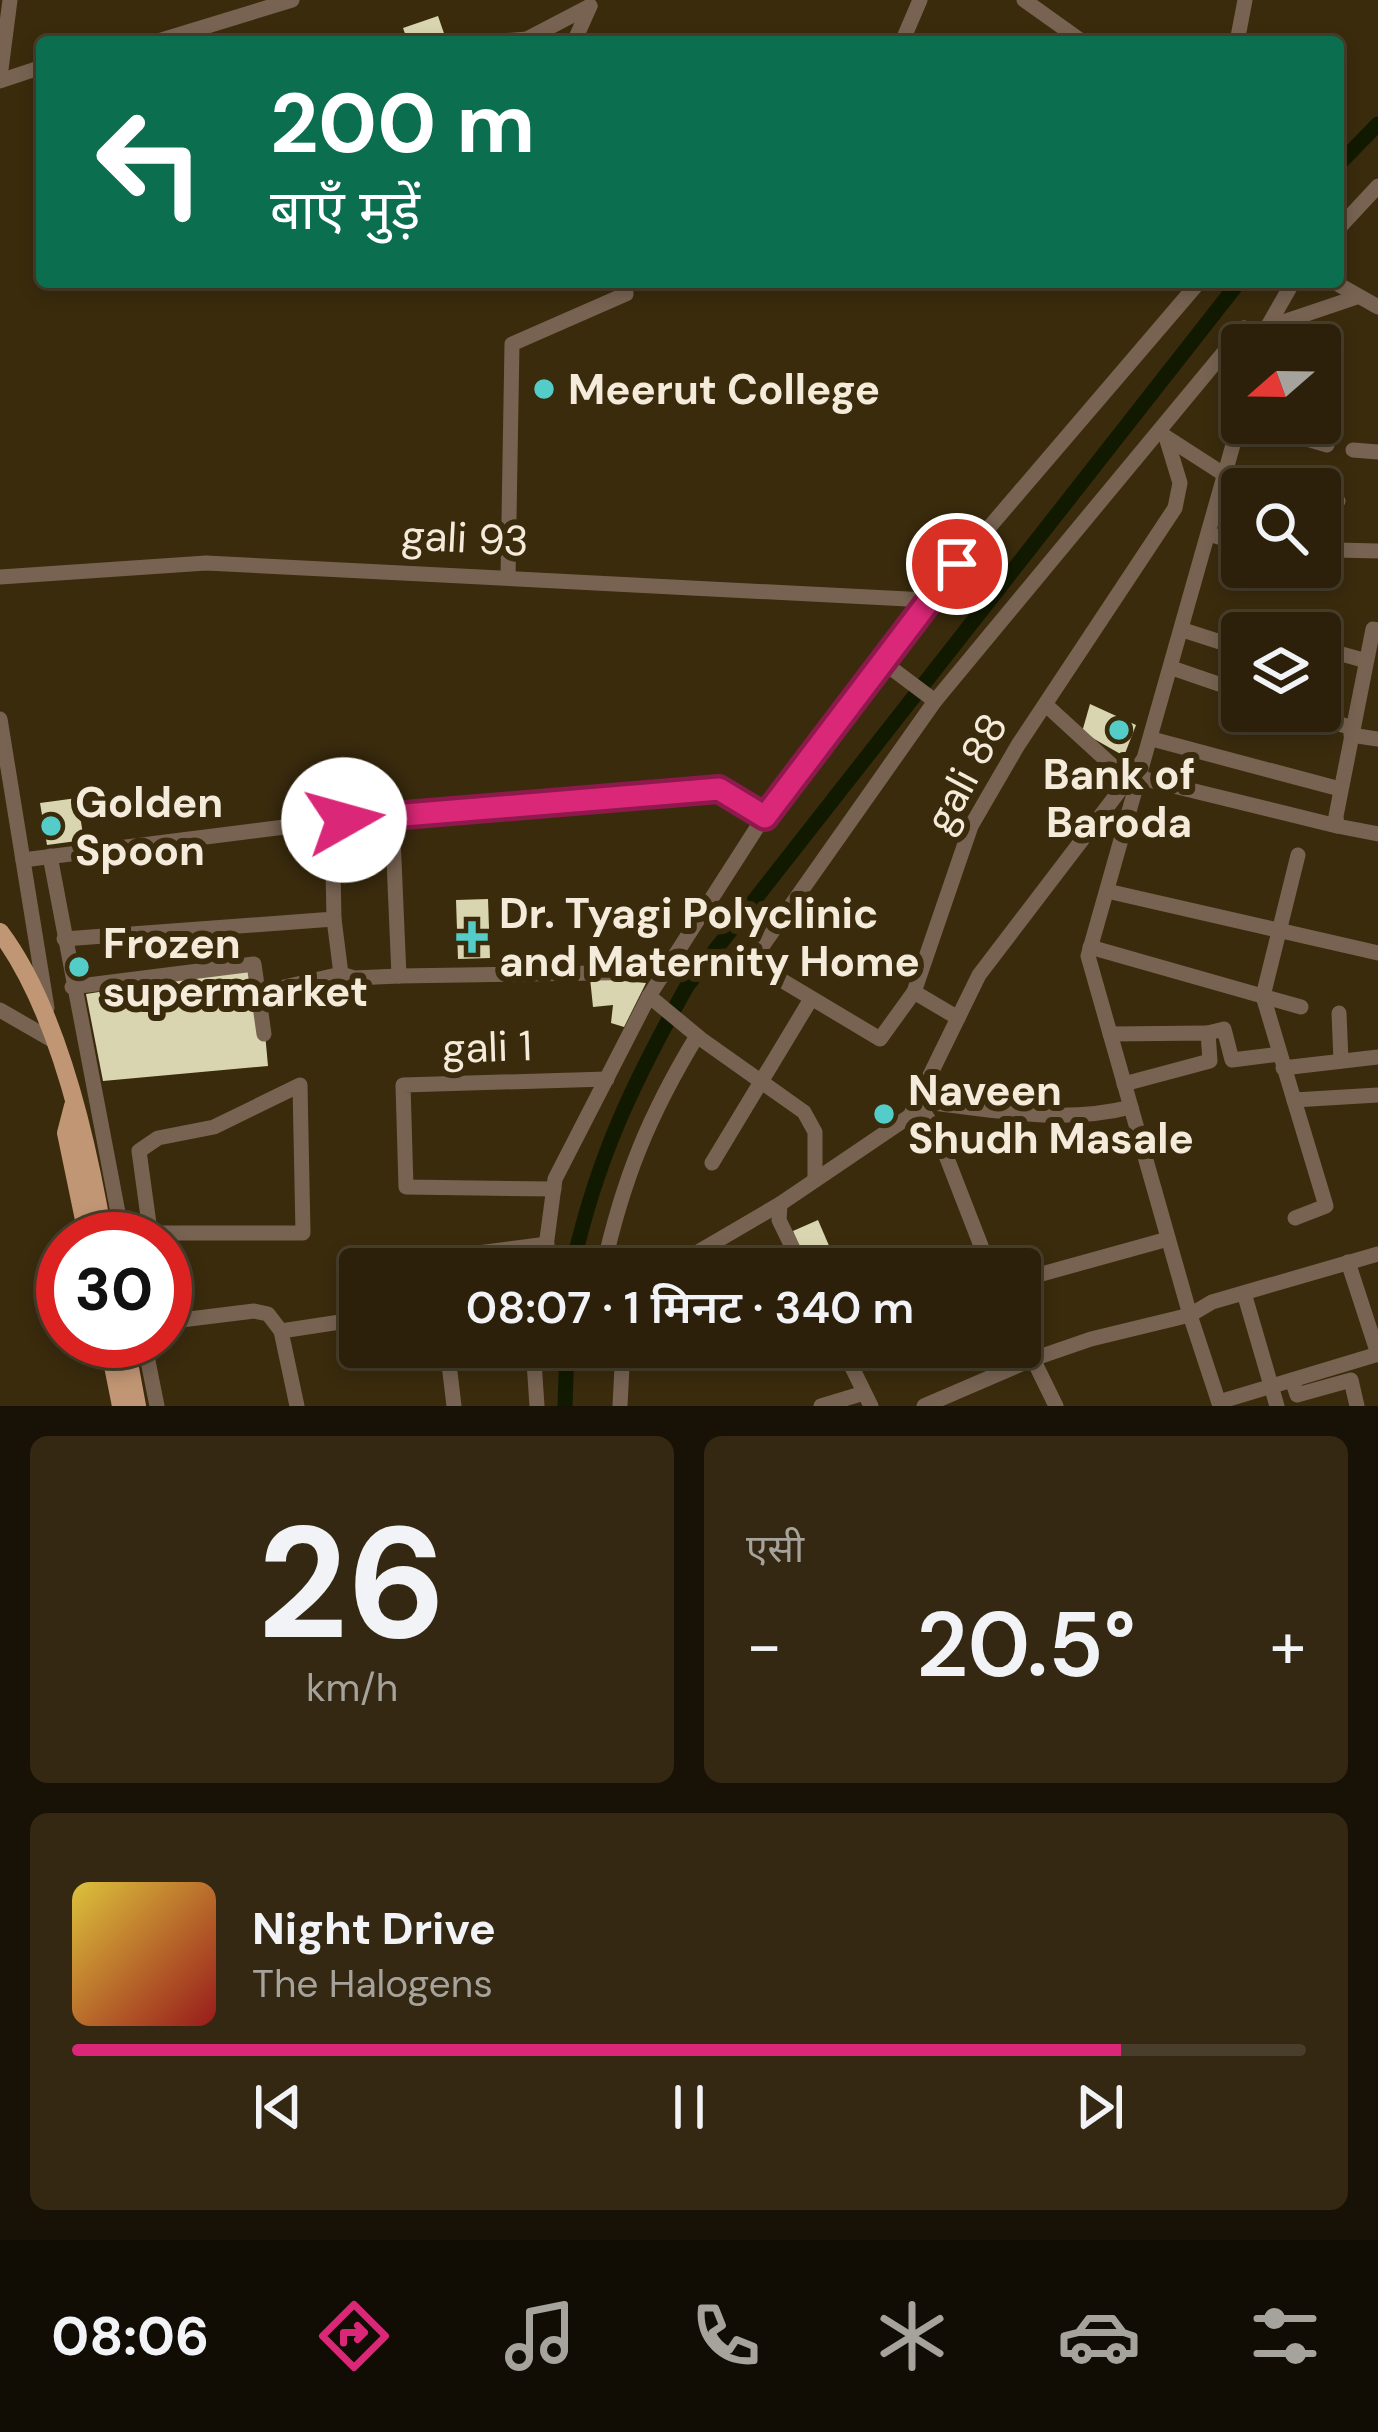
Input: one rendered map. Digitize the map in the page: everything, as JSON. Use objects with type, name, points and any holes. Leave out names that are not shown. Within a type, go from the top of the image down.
[{"type":"main road","points":[[0,932],[18,956],[52,1040],[109,1212]]},
{"type":"main road","points":[[73,1106],[66,1132],[82,1212]]},
{"type":"main road","points":[[113,1368],[121,1406]]},
{"type":"main road","points":[[130,1368],[137,1406]]},
{"type":"street","points":[[10,0],[0,79],[36,69]]},
{"type":"street","points":[[175,36],[292,0]]},
{"type":"street","points":[[905,36],[920,0]]},
{"type":"street","points":[[1024,0],[1075,36]]},
{"type":"street","points":[[1238,36],[1245,0]]},
{"type":"street","points":[[532,36],[592,3]]},
{"type":"street","points":[[577,36],[592,3]]},
{"type":"street","points":[[1344,223],[1378,186]]},
{"type":"street","points":[[508,577],[512,344],[626,294],[626,288]]},
{"type":"street","points":[[546,1248],[554,1189],[607,1079],[664,972],[765,817],[927,600],[1194,288]]},
{"type":"street","points":[[1270,324],[1290,288]]},
{"type":"street","points":[[1343,288],[1378,307]]},
{"type":"street","points":[[1294,324],[1357,297]]},
{"type":"street","points":[[712,1163],[812,999],[751,962],[935,700],[1221,356]]},
{"type":"street","name":"gali 88","points":[[812,999],[880,1039],[914,992],[971,826],[1175,508],[1180,483],[1166,437],[1221,472]]},
{"type":"street","points":[[1353,450],[1378,452]]},
{"type":"street","points":[[1221,490],[1088,956],[1190,1315],[1220,1404],[1376,1355],[1348,1262]]},
{"type":"street","points":[[1209,533],[1221,537]]},
{"type":"street","points":[[1341,550],[1378,551]]},
{"type":"street","name":"gali 93","points":[[0,577],[206,563],[927,600]]},
{"type":"street","points":[[1337,826],[1372,629],[1378,630]]},
{"type":"street","points":[[1183,630],[1221,642]]},
{"type":"street","points":[[883,662],[935,700]]},
{"type":"street","points":[[1172,668],[1221,685]]},
{"type":"street","points":[[1046,705],[1135,779],[1378,834]]},
{"type":"street","points":[[0,718],[52,1040]]},
{"type":"street","points":[[1341,728],[1378,739]]},
{"type":"street","points":[[1151,746],[1340,789]]},
{"type":"street","points":[[705,1248],[780,1204],[910,1116],[980,975],[1135,779]]},
{"type":"street","points":[[23,860],[392,814],[719,789],[765,817]]},
{"type":"street","points":[[392,814],[399,976]]},
{"type":"street","points":[[338,820],[334,919],[347,976]]},
{"type":"street","points":[[1295,1218],[1326,1206],[1263,996],[1298,855]]},
{"type":"street","points":[[50,856],[112,1212]]},
{"type":"street","points":[[1107,891],[1378,953]]},
{"type":"street","points":[[64,939],[334,919]]},
{"type":"street","points":[[1090,947],[1301,1007]]},
{"type":"street","points":[[72,987],[254,964],[264,1034]]},
{"type":"street","points":[[258,993],[347,976],[664,972]]},
{"type":"street","points":[[914,992],[958,1018]]},
{"type":"street","points":[[651,997],[804,1112],[815,1132],[815,1180]]},
{"type":"street","points":[[0,1010],[52,1040]]},
{"type":"street","points":[[1339,1012],[1341,1060]]},
{"type":"street","points":[[1110,1034],[1224,1029],[1232,1060],[1378,1057]]},
{"type":"street","points":[[1124,1084],[1210,1061],[1208,1033]]},
{"type":"street","points":[[608,1248],[620,1190],[672,1077],[697,1036]]},
{"type":"street","name":"gali 1","points":[[554,1189],[406,1187],[403,1085],[607,1079]]},
{"type":"street","points":[[300,1085],[303,1233],[150,1231],[139,1151],[158,1138],[214,1127],[300,1085]]},
{"type":"street","points":[[1294,1100],[1378,1095]]},
{"type":"street","points":[[917,1101],[1056,1116],[1094,1116],[1130,1107]]},
{"type":"street","points":[[917,1101],[938,1136],[982,1248]]},
{"type":"street","points":[[780,1204],[778,1220],[792,1248]]},
{"type":"street","points":[[1041,1274],[1168,1239]]},
{"type":"street","points":[[516,1248],[547,1244]]},
{"type":"street","points":[[1041,1356],[1190,1315],[1244,1292],[1378,1254]]},
{"type":"street","points":[[1244,1292],[1277,1406]]},
{"type":"street","points":[[192,1319],[268,1314],[281,1331],[297,1406]]},
{"type":"street","points":[[281,1331],[339,1322]]},
{"type":"street","points":[[149,1368],[157,1406]]},
{"type":"street","points":[[449,1368],[454,1406]]},
{"type":"street","points":[[531,1368],[537,1406]]},
{"type":"street","points":[[620,1406],[621,1368]]},
{"type":"street","points":[[821,1406],[868,1400],[852,1368]]},
{"type":"street","points":[[924,1406],[1012,1368]]},
{"type":"street","points":[[1037,1368],[1056,1406]]},
{"type":"street","points":[[1292,1380],[1297,1395],[1351,1380],[1357,1406]]},
{"type":"building","points":[[438,16],[445,36],[406,36],[403,28]]},
{"type":"building","points":[[1090,704],[1136,725],[1124,756],[1082,732]]},
{"type":"building","points":[[77,798],[84,840],[47,845],[40,803]]},
{"type":"building","points":[[488,899],[490,958],[458,959],[456,900]]},
{"type":"building","points":[[259,967],[268,1066],[103,1081],[86,994]]},
{"type":"building","points":[[590,978],[646,983],[624,1027],[611,1023],[613,1005],[593,1007]]},
{"type":"building","points":[[818,1220],[830,1248],[800,1248],[793,1231]]},
{"type":"waterway","points":[[1344,159],[1378,124]]},
{"type":"waterway","points":[[577,1248],[618,1123],[687,986],[1234,288]]},
{"type":"waterway","points":[[565,1406],[566,1368]]},
{"type":"place","name":"Meerut College","points":[[544,389]]},
{"type":"place","name":"Bank of Baroda","points":[[1119,730]]},
{"type":"place","name":"Golden Spoon","points":[[51,826]]},
{"type":"place","name":"Dr. Tyagi Polyclinic and Maternity Home","points":[[472,937]]},
{"type":"place","name":"Frozen supermarket","points":[[79,967]]},
{"type":"place","name":"Naveen Shudh Masale","points":[[884,1114]]},
{"type":"route","points":[[344,820],[658,790],[719,789],[765,817],[957,564]]}]
